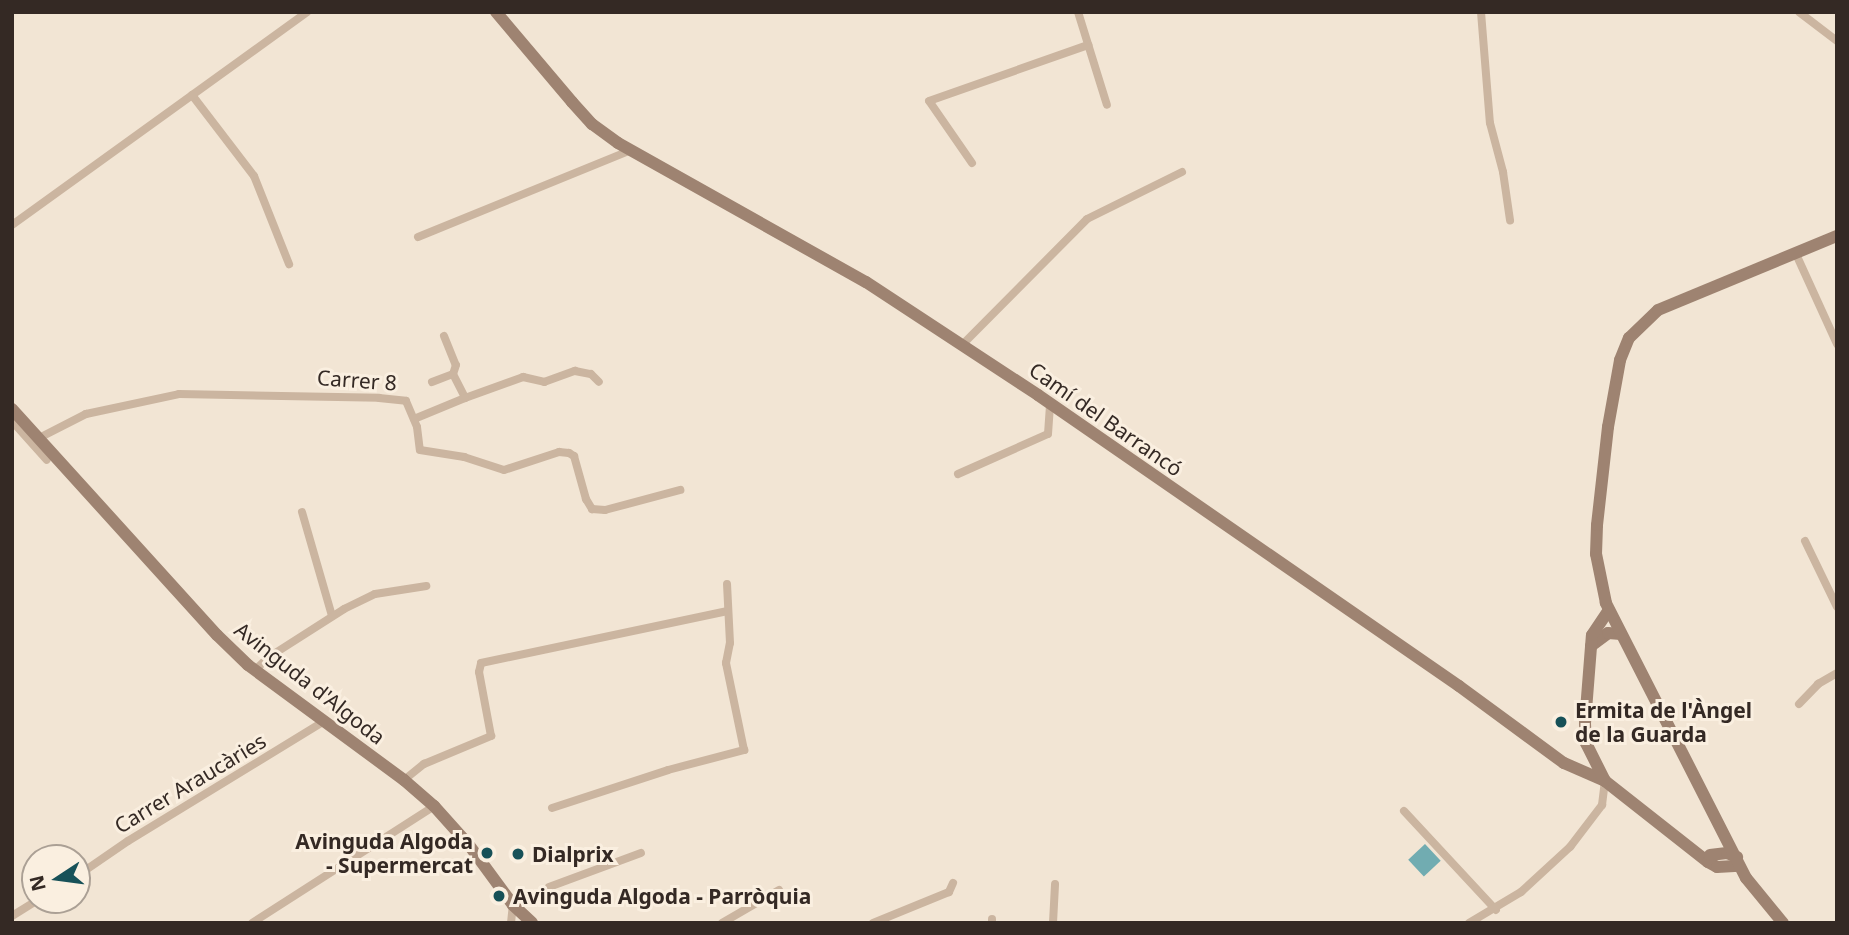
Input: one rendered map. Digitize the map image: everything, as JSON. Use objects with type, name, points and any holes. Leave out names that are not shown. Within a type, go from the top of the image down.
[{"type":"street","points":[[12,225],[307,12]]},
{"type":"street","name":"Camí del Barrancó","points":[[496,12],[592,124],[631,150],[866,282],[1050,404],[1459,686],[1564,763],[1605,781],[1705,855],[1717,867],[1732,860]]},
{"type":"street","points":[[1078,12],[1107,106]]},
{"type":"street","points":[[1481,12],[1490,123],[1503,172],[1510,220]]},
{"type":"street","points":[[1799,12],[1837,41]]},
{"type":"street","points":[[972,163],[929,102],[1088,45]]},
{"type":"street","points":[[192,95],[254,176],[289,264]]},
{"type":"street","points":[[418,237],[631,150]]},
{"type":"street","points":[[961,345],[1087,219],[1182,172]]},
{"type":"street","points":[[1783,923],[1732,860],[1724,837],[1613,625],[1599,580],[1596,554],[1610,414],[1620,360],[1629,338],[1658,310],[1837,236]]},
{"type":"street","points":[[1797,254],[1837,344]]},
{"type":"street","points":[[444,336],[456,366],[453,374],[465,398]]},
{"type":"street","points":[[414,419],[523,377],[544,382],[575,371],[591,374],[599,382]]},
{"type":"street","points":[[432,382],[453,374]]},
{"type":"street","name":"Carrer 8","points":[[39,438],[86,414],[179,394],[379,398],[406,401],[414,419],[420,450],[464,457],[503,470],[559,452],[569,453],[574,456],[586,499],[592,509],[605,510],[680,490]]},
{"type":"street","points":[[958,474],[1048,435],[1050,404]]},
{"type":"street","name":"Avinguda d'Algoda","points":[[12,409],[217,635],[255,670],[404,780],[434,806],[469,845],[513,905],[532,923]]},
{"type":"street","points":[[12,421],[47,460]]},
{"type":"street","points":[[1600,507],[1602,551],[1610,591],[1635,648],[1760,885]]},
{"type":"street","points":[[302,512],[332,616]]},
{"type":"street","points":[[1805,541],[1837,607]]},
{"type":"street","points":[[1602,551],[1600,566],[1613,625]]},
{"type":"street","points":[[552,808],[668,770],[744,750],[726,663],[730,643],[727,584]]},
{"type":"street","points":[[255,670],[269,657],[332,616],[375,594],[426,586]]},
{"type":"street","points":[[404,780],[424,764],[491,736],[478,672],[481,663],[728,611]]},
{"type":"street","points":[[1469,923],[1496,910],[1521,892],[1570,847],[1602,805],[1605,781],[1586,744],[1591,646],[1600,620],[1613,625],[1635,648]]},
{"type":"street","points":[[1591,646],[1613,625]]},
{"type":"street","points":[[1799,704],[1818,684],[1837,673]]},
{"type":"street","name":"Carrer Araucàries","points":[[91,866],[323,722]]},
{"type":"street","points":[[1701,776],[1701,783],[1733,848],[1732,860]]},
{"type":"street","points":[[252,923],[434,806]]},
{"type":"street","points":[[1404,811],[1496,910]]},
{"type":"street","points":[[1705,855],[1724,837]]},
{"type":"street","points":[[549,887],[641,853]]},
{"type":"street","points":[[1732,860],[1760,885],[1792,923]]},
{"type":"street","points":[[873,923],[949,892],[953,883]]},
{"type":"street","points":[[1053,923],[1055,884]]},
{"type":"street","points":[[722,923],[779,890]]},
{"type":"street","points":[[511,923],[513,905]]},
{"type":"water","points":[[1425,844],[1441,861],[1424,877],[1408,860]]},
{"type":"place","name":"Ermita de l'Àngel de la Guarda","points":[[1561,722]]},
{"type":"place","name":"Avinguda Algoda - Supermercat","points":[[487,853]]},
{"type":"place","name":"Dialprix","points":[[518,854]]},
{"type":"place","name":"Avinguda Algoda - Parròquia","points":[[499,896]]}]
